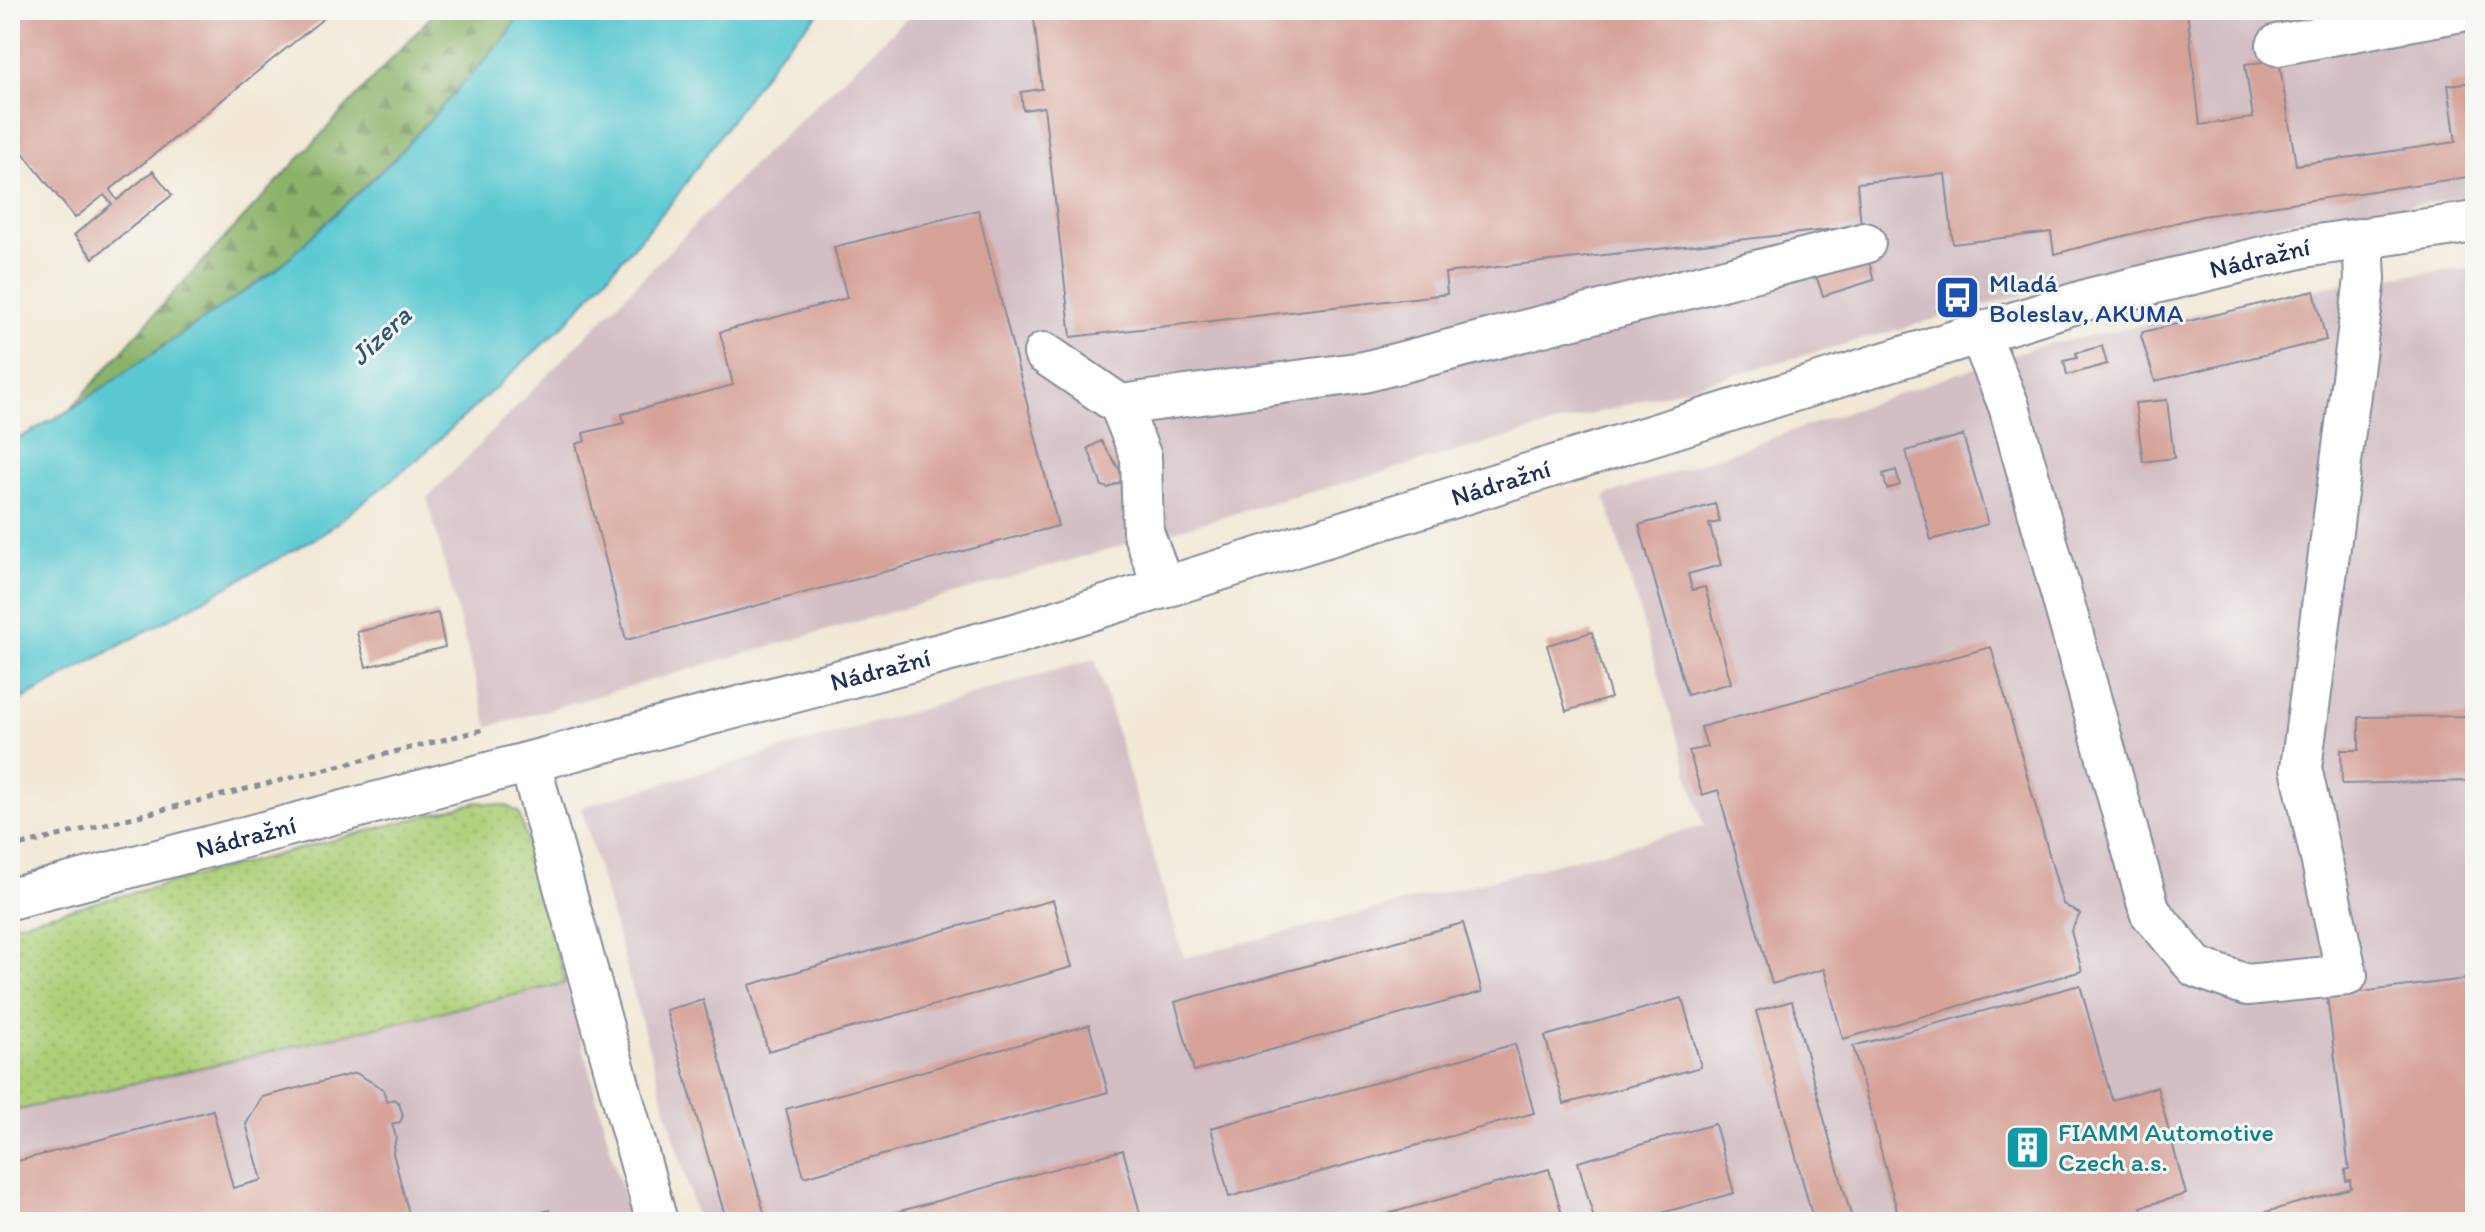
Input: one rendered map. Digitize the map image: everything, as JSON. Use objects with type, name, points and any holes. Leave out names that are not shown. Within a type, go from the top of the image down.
[{"type":"street","points":[[2277,45],[2460,10],[2475,27]]},
{"type":"street","name":"Nádražní","points":[[10,899],[1015,634],[2089,299],[2220,266],[2475,222]]},
{"type":"street","points":[[1979,333],[2009,406],[2150,912],[2196,967],[2247,985],[2347,975],[2301,768],[2365,279],[2363,239]]},
{"type":"street","points":[[1120,405],[1364,372],[1865,243]]},
{"type":"street","points":[[1044,353],[1120,405],[1141,457],[1143,532],[1164,588]]},
{"type":"street","points":[[530,764],[657,1222]]},
{"type":"shaded area","points":[[916,10],[2475,10],[2475,197],[2289,221],[1254,508],[488,727],[427,498],[763,155]]},
{"type":"shaded area","points":[[2475,268],[2475,1222],[698,1222],[581,807],[1095,659],[1184,958],[1704,826],[1605,496],[2031,348],[2365,279]]},
{"type":"shaded area","points":[[566,983],[630,1222],[10,1222],[10,1112]]},
{"type":"green space","points":[[437,10],[522,10],[508,35],[393,160],[276,270],[70,410],[167,300]]},
{"type":"green space","points":[[478,802],[507,806],[519,813],[566,983],[10,1112],[10,925]]},
{"type":"water","name":"Jizera","points":[[522,10],[822,10],[779,53],[673,201],[565,324],[418,459],[323,534],[10,706],[10,443],[70,410],[276,270],[393,160],[508,35]]},
{"type":"building","points":[[10,10],[334,10],[110,190],[117,200],[153,171],[172,195],[93,258],[74,235],[112,204],[104,195],[75,218],[10,137]]},
{"type":"building","points":[[1033,10],[2187,10],[2200,125],[2253,118],[2245,64],[2279,60],[2296,165],[2456,142],[2448,85],[2475,82],[2475,176],[2202,216],[2054,254],[2051,232],[1953,244],[1945,174],[1857,183],[1861,226],[1445,273],[1447,294],[1071,337],[1044,107],[1023,110],[1021,92],[1042,89]]},
{"type":"building","points":[[978,210],[1058,526],[626,640],[576,444],[585,441],[583,433],[624,423],[622,414],[733,385],[720,332],[847,298],[834,247]]},
{"type":"building","points":[[1867,255],[1874,280],[1823,296],[1814,270]]},
{"type":"building","points":[[2314,291],[2326,340],[2155,381],[2141,336],[2143,332]]},
{"type":"building","points":[[2102,346],[2107,364],[2067,375],[2064,361],[2077,358],[2076,353]]},
{"type":"building","points":[[2167,400],[2174,458],[2143,462],[2135,403]]},
{"type":"building","points":[[1963,435],[1988,524],[1931,540],[1906,451]]},
{"type":"building","points":[[1101,441],[1123,475],[1120,482],[1108,488],[1102,486],[1088,448]]},
{"type":"building","points":[[1896,470],[1900,485],[1887,489],[1883,474]]},
{"type":"building","points":[[1715,504],[1720,522],[1709,524],[1721,565],[1688,574],[1692,590],[1705,587],[1731,683],[1687,695],[1639,525]]},
{"type":"building","points":[[438,613],[445,647],[366,667],[357,632]]},
{"type":"building","points":[[1592,632],[1611,698],[1566,711],[1547,645]]},
{"type":"building","points":[[1991,647],[2063,904],[2080,914],[2071,931],[2082,971],[1843,1039],[1824,969],[1772,984],[1718,790],[1702,795],[1689,751],[1707,747],[1701,727]]},
{"type":"building","points":[[2475,716],[2475,781],[2342,784],[2341,750],[2359,750],[2359,717]]},
{"type":"building","points":[[1053,900],[1072,967],[768,1051],[749,985]]},
{"type":"building","points":[[1463,923],[1482,992],[1194,1071],[1175,1002]]},
{"type":"building","points":[[2475,978],[2475,1222],[2230,1222],[2351,1188],[2350,1180],[2346,1181],[2345,1170],[2349,1169],[2327,996]]},
{"type":"building","name":"FIAMM Automotive Czech a.s.","points":[[2080,985],[2112,1100],[2157,1087],[2186,1194],[2141,1207],[2145,1222],[1900,1222],[1853,1046]]},
{"type":"building","points":[[1682,998],[1701,1067],[1564,1104],[1545,1036]]},
{"type":"building","points":[[703,1000],[767,1222],[727,1222],[719,1195],[666,1010]]},
{"type":"building","points":[[1792,1001],[1853,1222],[1814,1222],[1812,1215],[1756,1011]]},
{"type":"building","points":[[1089,1025],[1108,1092],[804,1177],[786,1109]]},
{"type":"building","points":[[1515,1044],[1534,1113],[1229,1197],[1211,1128]]},
{"type":"building","points":[[356,1073],[383,1089],[387,1102],[394,1099],[399,1103],[403,1116],[400,1122],[392,1124],[396,1137],[393,1153],[411,1222],[15,1222],[10,1204],[10,1163],[213,1110],[233,1188],[262,1180],[246,1124],[262,1097]]},
{"type":"building","points":[[1715,1124],[1734,1193],[1629,1222],[1595,1222],[1578,1162]]},
{"type":"building","points":[[1123,1150],[1141,1217],[1129,1222],[860,1222]]},
{"type":"building","points":[[1549,1169],[1564,1222],[1362,1222],[1380,1216]]},
{"type":"building","points":[[549,1210],[552,1222],[509,1222],[509,1221]]},
{"type":"place","name":"Mladá Boleslav, AKUMA","points":[[1958,298]]},
{"type":"place","name":"FIAMM Automotive Czech a.s.","points":[[2027,1147]]}]
